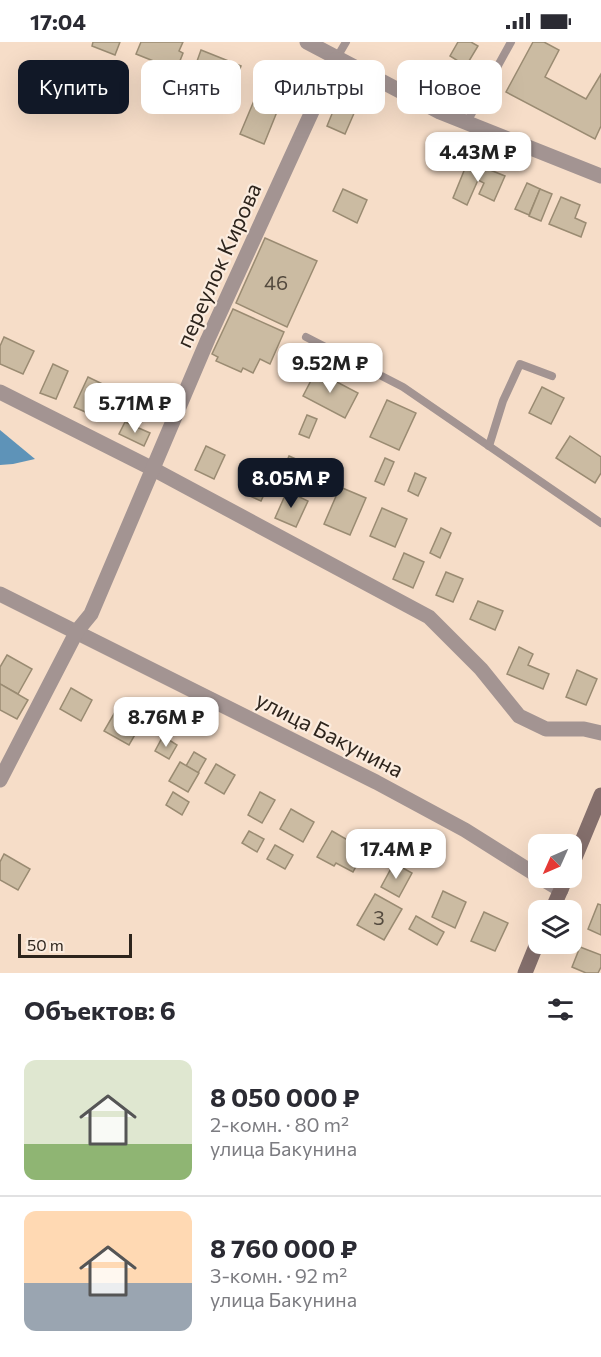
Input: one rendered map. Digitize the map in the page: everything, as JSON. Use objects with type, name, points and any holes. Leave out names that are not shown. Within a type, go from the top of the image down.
[{"type":"street","points":[[306,42],[440,112],[601,176]]},
{"type":"street","name":"переулок Кирова","points":[[0,780],[77,631],[91,614],[213,328],[336,59]]},
{"type":"street","points":[[0,392],[153,469],[429,617],[481,669],[519,716],[546,729],[584,729],[601,733]]},
{"type":"street","name":"улица Бакунина","points":[[0,594],[376,782],[465,830],[528,869]]},
{"type":"street","points":[[582,845],[598,813],[601,795]]},
{"type":"street","points":[[525,973],[533,954]]},
{"type":"lane","points":[[336,59],[346,42]]},
{"type":"lane","points":[[467,122],[511,42]]},
{"type":"lane","points":[[306,337],[403,387],[601,523]]},
{"type":"lane","points":[[489,446],[503,401],[520,364],[552,376]]},
{"type":"water","points":[[0,430],[35,459],[0,465]]},
{"type":"building","points":[[93,42],[120,42],[115,55],[92,46]]},
{"type":"building","points":[[141,42],[183,42],[179,51],[183,53],[180,60],[151,60],[136,54]]},
{"type":"building","points":[[458,42],[471,42],[478,46],[470,60],[456,60],[450,56]]},
{"type":"building","points":[[533,42],[544,42],[559,50],[545,77],[586,99],[601,74],[601,126],[595,139],[506,92]]},
{"type":"building","points":[[201,50],[226,60],[197,60]]},
{"type":"building","points":[[253,103],[253,114],[276,114],[264,144],[240,134]]},
{"type":"building","points":[[332,114],[354,114],[345,134],[327,126]]},
{"type":"building","points":[[468,161],[505,176],[494,201],[479,194],[484,183],[478,180],[467,205],[453,198]]},
{"type":"building","points":[[527,183],[540,189],[529,215],[515,209]]},
{"type":"building","points":[[343,189],[367,200],[357,223],[333,211]]},
{"type":"building","points":[[540,189],[552,194],[541,221],[529,216]]},
{"type":"building","points":[[561,197],[580,205],[575,218],[586,223],[581,237],[549,224]]},
{"type":"building","points":[[265,238],[317,261],[287,327],[236,303]]},
{"type":"building","points":[[233,309],[284,332],[270,364],[260,359],[253,373],[243,368],[241,372],[216,361],[218,357],[212,354]]},
{"type":"building","points":[[4,337],[34,351],[23,374],[0,364],[0,346]]},
{"type":"building","points":[[53,364],[68,371],[56,399],[40,393]]},
{"type":"building","points":[[316,371],[358,393],[345,418],[303,396]]},
{"type":"building","points":[[88,377],[111,388],[97,417],[74,407]]},
{"type":"building","points":[[542,387],[564,398],[551,424],[529,413]]},
{"type":"building","points":[[387,400],[416,413],[399,450],[370,437]]},
{"type":"building","points":[[307,415],[317,419],[309,438],[299,434]]},
{"type":"building","points":[[125,422],[150,433],[144,446],[119,434]]},
{"type":"building","points":[[570,436],[601,457],[601,473],[595,483],[556,458]]},
{"type":"building","points":[[206,446],[225,455],[214,479],[195,470]]},
{"type":"building","points":[[289,456],[298,460],[283,495],[274,491]]},
{"type":"building","points":[[385,458],[394,462],[384,485],[375,481]]},
{"type":"building","points":[[254,468],[272,477],[261,501],[243,493]]},
{"type":"building","points":[[415,473],[426,478],[418,496],[408,491]]},
{"type":"building","points":[[340,487],[366,498],[350,535],[324,524]]},
{"type":"building","points":[[287,491],[308,501],[296,527],[275,518]]},
{"type":"building","points":[[382,508],[407,519],[395,547],[370,536]]},
{"type":"building","points":[[441,528],[451,533],[440,558],[430,553]]},
{"type":"building","points":[[404,553],[424,562],[413,588],[393,579]]},
{"type":"building","points":[[446,572],[463,579],[453,602],[436,595]]},
{"type":"building","points":[[478,601],[503,611],[495,630],[470,619]]},
{"type":"building","points":[[519,647],[533,654],[528,665],[549,674],[543,689],[507,674]]},
{"type":"building","points":[[7,655],[32,669],[18,694],[0,684],[0,667]]},
{"type":"building","points":[[577,670],[597,679],[586,705],[566,697]]},
{"type":"building","points":[[0,684],[28,700],[17,719],[0,710]]},
{"type":"building","points":[[71,688],[92,700],[81,721],[60,709]]},
{"type":"building","points":[[115,712],[140,726],[129,745],[104,731]]},
{"type":"building","points":[[163,736],[177,745],[169,759],[155,751]]},
{"type":"building","points":[[194,752],[206,759],[198,773],[186,766]]},
{"type":"building","points":[[180,762],[199,773],[188,792],[169,781]]},
{"type":"building","points":[[216,764],[235,775],[224,794],[205,783]]},
{"type":"building","points":[[173,792],[189,802],[182,815],[166,805]]},
{"type":"building","points":[[260,792],[275,800],[262,823],[248,815]]},
{"type":"building","points":[[291,809],[314,822],[303,842],[280,829]]},
{"type":"building","points":[[249,831],[264,839],[257,852],[242,843]]},
{"type":"building","points":[[332,831],[365,850],[353,872],[317,857]]},
{"type":"building","points":[[275,845],[293,855],[285,869],[267,859]]},
{"type":"building","points":[[4,854],[30,869],[18,890],[0,880],[0,862]]},
{"type":"building","points":[[394,863],[412,873],[399,897],[381,887]]},
{"type":"building","points":[[443,891],[466,902],[455,928],[432,917]]},
{"type":"building","points":[[375,894],[402,909],[384,940],[357,925]]},
{"type":"building","points":[[598,904],[601,905],[601,935],[588,929]]},
{"type":"building","points":[[484,912],[508,923],[495,951],[471,941]]},
{"type":"building","points":[[416,916],[444,932],[437,945],[409,929]]},
{"type":"building","points":[[582,948],[601,955],[601,967],[598,973],[586,973],[572,967],[577,954],[582,954]]}]
